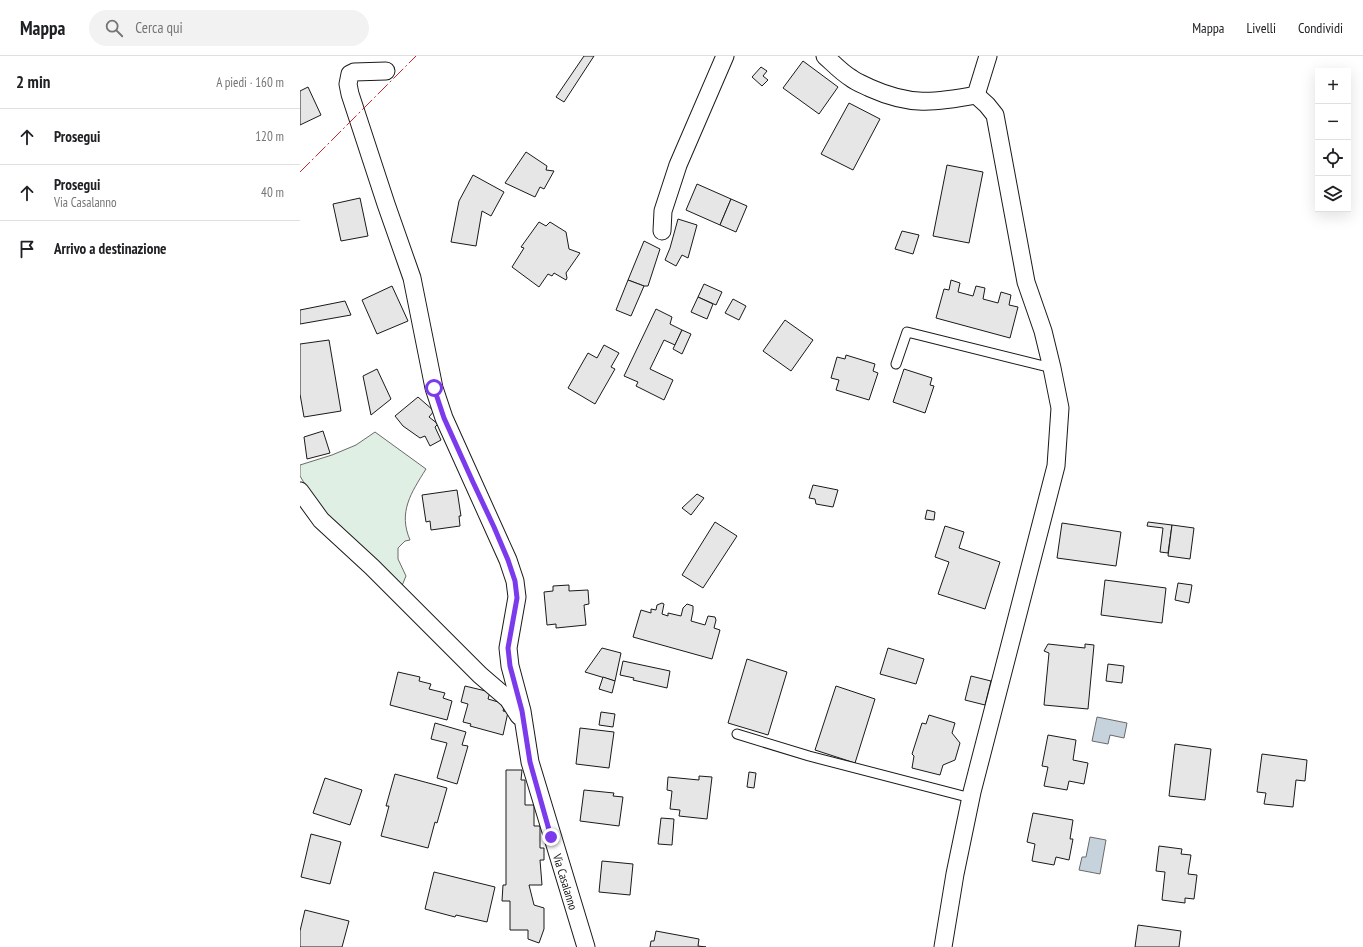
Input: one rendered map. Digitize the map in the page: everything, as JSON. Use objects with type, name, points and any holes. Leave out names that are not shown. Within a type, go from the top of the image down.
[{"type":"street","points":[[662,231],[663,211],[678,165],[726,56]]},
{"type":"street","points":[[825,56],[851,78],[878,91],[902,100],[925,102],[976,95]]},
{"type":"street","points":[[976,95],[988,56]]},
{"type":"street","name":"Via Casalanno","points":[[386,71],[354,72],[350,74],[348,84],[350,94],[412,278],[434,388],[444,418],[497,534],[515,581],[517,598],[508,648],[510,666],[522,711],[530,762],[586,947]]},
{"type":"street","points":[[943,947],[955,874],[971,798],[1056,466],[1060,408],[1043,331],[1026,282],[994,115],[987,105],[976,95]]},
{"type":"street","points":[[300,491],[321,520],[372,567],[480,675],[508,699],[523,724]]},
{"type":"lane","points":[[896,364],[907,332],[1052,368]]},
{"type":"lane","points":[[737,734],[809,756],[971,798]]},
{"type":"green space","points":[[375,432],[426,469],[415,486],[408,503],[405,520],[410,540],[405,541],[398,548],[398,559],[406,576],[401,588],[322,513],[300,476],[300,465],[332,455],[356,445]]},
{"type":"shaded area","points":[[1097,717],[1127,723],[1124,738],[1110,735],[1108,744],[1092,741]]},
{"type":"shaded area","points":[[1090,837],[1106,840],[1100,874],[1079,870],[1082,857],[1086,857]]},
{"type":"building","points":[[584,56],[594,56],[564,102],[556,97]]},
{"type":"building","points":[[803,61],[838,87],[819,114],[783,88]]},
{"type":"building","points":[[761,67],[767,71],[763,76],[768,80],[762,86],[752,77]]},
{"type":"building","points":[[308,87],[321,115],[300,125],[300,91]]},
{"type":"building","points":[[849,103],[880,119],[853,170],[821,154]]},
{"type":"building","points":[[526,152],[547,166],[546,170],[554,171],[544,189],[540,187],[535,197],[505,183]]},
{"type":"building","points":[[947,165],[983,172],[969,243],[933,236]]},
{"type":"building","points":[[473,175],[504,192],[491,216],[482,211],[476,246],[451,242],[459,201]]},
{"type":"building","points":[[697,184],[731,199],[720,225],[686,210]]},
{"type":"building","points":[[360,198],[368,236],[341,241],[333,204]]},
{"type":"building","points":[[731,199],[747,206],[736,232],[720,225]]},
{"type":"building","points":[[678,219],[697,225],[688,258],[682,255],[676,266],[665,260]]},
{"type":"building","points":[[539,222],[546,226],[550,222],[566,232],[569,249],[580,253],[566,273],[566,280],[554,273],[552,276],[548,274],[539,287],[512,267],[524,248],[521,247]]},
{"type":"building","points":[[902,231],[919,235],[913,254],[895,249]]},
{"type":"building","points":[[644,241],[660,249],[648,286],[628,280]]},
{"type":"building","points":[[628,280],[644,286],[631,316],[616,310]]},
{"type":"building","points":[[951,280],[960,283],[958,292],[973,296],[976,286],[985,288],[983,299],[998,303],[1001,292],[1011,295],[1009,305],[1018,307],[1010,338],[936,318],[944,289],[949,290]]},
{"type":"building","points":[[704,284],[722,292],[716,305],[698,297]]},
{"type":"building","points":[[392,286],[408,321],[377,334],[362,300]]},
{"type":"building","points":[[698,297],[713,304],[707,319],[691,312]]},
{"type":"building","points":[[733,299],[746,306],[739,320],[725,313]]},
{"type":"building","points":[[345,301],[351,315],[300,324],[300,310]]},
{"type":"building","points":[[656,309],[672,317],[670,324],[682,330],[675,345],[664,340],[650,369],[673,380],[664,400],[636,386],[638,382],[624,376]]},
{"type":"building","points":[[785,320],[813,340],[791,371],[763,351]]},
{"type":"building","points":[[682,330],[691,334],[682,354],[673,349]]},
{"type":"building","points":[[329,340],[341,411],[304,417],[300,394],[300,344]]},
{"type":"building","points":[[604,345],[619,353],[611,367],[615,369],[595,404],[568,388],[588,353],[597,358]]},
{"type":"building","points":[[846,355],[875,364],[873,371],[878,373],[869,400],[836,390],[839,380],[831,378],[837,357],[845,359]]},
{"type":"building","points":[[377,369],[391,399],[371,415],[363,376]]},
{"type":"building","points":[[904,369],[932,378],[930,385],[934,386],[925,413],[893,402]]},
{"type":"building","points":[[418,397],[434,411],[429,417],[438,424],[435,427],[441,440],[430,446],[425,436],[420,438],[403,426],[395,416]]},
{"type":"building","points":[[323,431],[330,453],[307,459],[304,437]]},
{"type":"building","points":[[813,485],[838,490],[833,507],[816,504],[815,499],[809,498]]},
{"type":"building","points":[[457,490],[461,516],[459,516],[460,526],[431,530],[430,521],[426,522],[422,495]]},
{"type":"building","points":[[697,494],[704,498],[691,515],[682,508]]},
{"type":"building","points":[[927,510],[935,512],[934,520],[925,519]]},
{"type":"building","points":[[715,522],[737,536],[703,588],[682,575]]},
{"type":"building","points":[[1148,522],[1172,525],[1168,553],[1160,552],[1163,528],[1147,526]]},
{"type":"building","points":[[1062,523],[1121,532],[1116,566],[1057,558]]},
{"type":"building","points":[[1172,525],[1194,528],[1190,559],[1168,556]]},
{"type":"building","points":[[945,526],[964,532],[959,548],[1000,562],[985,609],[938,594],[949,562],[935,557]]},
{"type":"building","points":[[1105,580],[1166,588],[1162,623],[1101,615]]},
{"type":"building","points":[[1178,583],[1192,585],[1189,603],[1175,600]]},
{"type":"building","points":[[569,585],[569,591],[588,590],[589,604],[584,605],[586,625],[556,628],[556,624],[547,625],[544,592],[553,591],[553,586]]},
{"type":"building","points":[[662,603],[664,604],[662,614],[668,616],[668,613],[681,616],[683,608],[687,604],[693,606],[691,621],[705,625],[708,616],[715,617],[716,620],[714,628],[720,630],[712,659],[633,637],[641,610],[651,613],[651,609],[656,610],[657,605]]},
{"type":"building","points":[[1048,644],[1085,648],[1085,644],[1094,645],[1088,709],[1044,705],[1049,653],[1044,651]]},
{"type":"building","points":[[602,648],[621,653],[615,681],[585,672]]},
{"type":"building","points":[[888,648],[924,659],[916,684],[880,674]]},
{"type":"building","points":[[747,659],[787,672],[768,735],[728,723]]},
{"type":"building","points":[[623,661],[670,671],[667,688],[633,680],[634,678],[620,675]]},
{"type":"building","points":[[1108,664],[1124,666],[1122,683],[1106,681]]},
{"type":"building","points":[[398,672],[420,677],[419,681],[431,684],[429,689],[445,693],[443,698],[452,701],[447,720],[390,705]]},
{"type":"building","points":[[971,676],[991,681],[985,705],[965,700]]},
{"type":"building","points":[[603,677],[615,681],[612,693],[599,689]]},
{"type":"building","points":[[465,686],[490,692],[488,699],[505,704],[503,711],[508,712],[503,735],[470,726],[471,724],[463,722],[468,704],[461,702]]},
{"type":"building","points":[[836,686],[875,699],[855,763],[815,750]]},
{"type":"building","points":[[601,712],[615,714],[613,727],[599,725]]},
{"type":"building","points":[[929,715],[955,723],[952,733],[960,743],[955,760],[943,765],[940,775],[912,768],[914,756],[912,754],[922,723],[926,724]]},
{"type":"building","points":[[435,723],[466,732],[462,745],[468,746],[457,784],[437,778],[447,743],[431,739]]},
{"type":"building","points":[[580,728],[614,732],[609,768],[576,764]]},
{"type":"building","points":[[1048,735],[1076,740],[1073,760],[1088,763],[1084,784],[1069,781],[1067,790],[1044,786],[1048,767],[1042,766]]},
{"type":"building","points":[[1175,744],[1211,749],[1205,800],[1169,796]]},
{"type":"building","points":[[1262,754],[1307,760],[1305,781],[1296,780],[1293,807],[1264,804],[1266,793],[1257,792]]},
{"type":"building","points":[[506,770],[522,770],[521,780],[525,780],[525,805],[534,805],[534,826],[540,826],[540,848],[544,848],[544,860],[540,860],[542,885],[529,885],[534,905],[544,908],[544,929],[539,943],[528,939],[528,930],[510,930],[510,901],[502,901],[503,885],[506,885]]},
{"type":"building","points":[[749,772],[756,773],[754,788],[747,787]]},
{"type":"building","points":[[395,774],[447,788],[428,848],[381,836],[389,806],[386,806]]},
{"type":"building","points":[[699,776],[712,777],[707,819],[679,816],[680,810],[670,809],[672,791],[667,790],[668,777],[699,780]]},
{"type":"building","points":[[325,778],[362,790],[350,825],[313,813]]},
{"type":"building","points":[[584,790],[614,793],[613,796],[623,797],[619,826],[580,821]]},
{"type":"building","points":[[1033,813],[1073,820],[1070,839],[1073,839],[1069,860],[1056,857],[1054,865],[1032,861],[1035,844],[1027,842]]},
{"type":"building","points":[[661,818],[674,819],[672,845],[658,844]]},
{"type":"building","points":[[311,834],[341,842],[330,884],[301,877]]},
{"type":"building","points":[[1159,846],[1182,849],[1181,854],[1191,855],[1188,874],[1197,875],[1194,899],[1185,898],[1185,903],[1162,900],[1165,872],[1156,871]]},
{"type":"building","points":[[602,861],[633,864],[630,895],[599,892]]},
{"type":"building","points":[[434,872],[495,887],[487,922],[456,915],[455,917],[425,909]]},
{"type":"building","points":[[305,910],[349,921],[342,947],[300,947],[300,931]]},
{"type":"building","points":[[1138,925],[1181,931],[1179,947],[1135,947]]},
{"type":"building","points":[[656,931],[699,939],[698,946],[706,947],[650,947],[651,941],[654,941]]},
{"type":"power","points":[[300,172],[416,56]]},
{"type":"route","points":[[434,388],[444,418],[494,527],[515,581],[517,598],[509,634],[508,648],[510,666],[522,711],[530,762],[551,837]]}]
